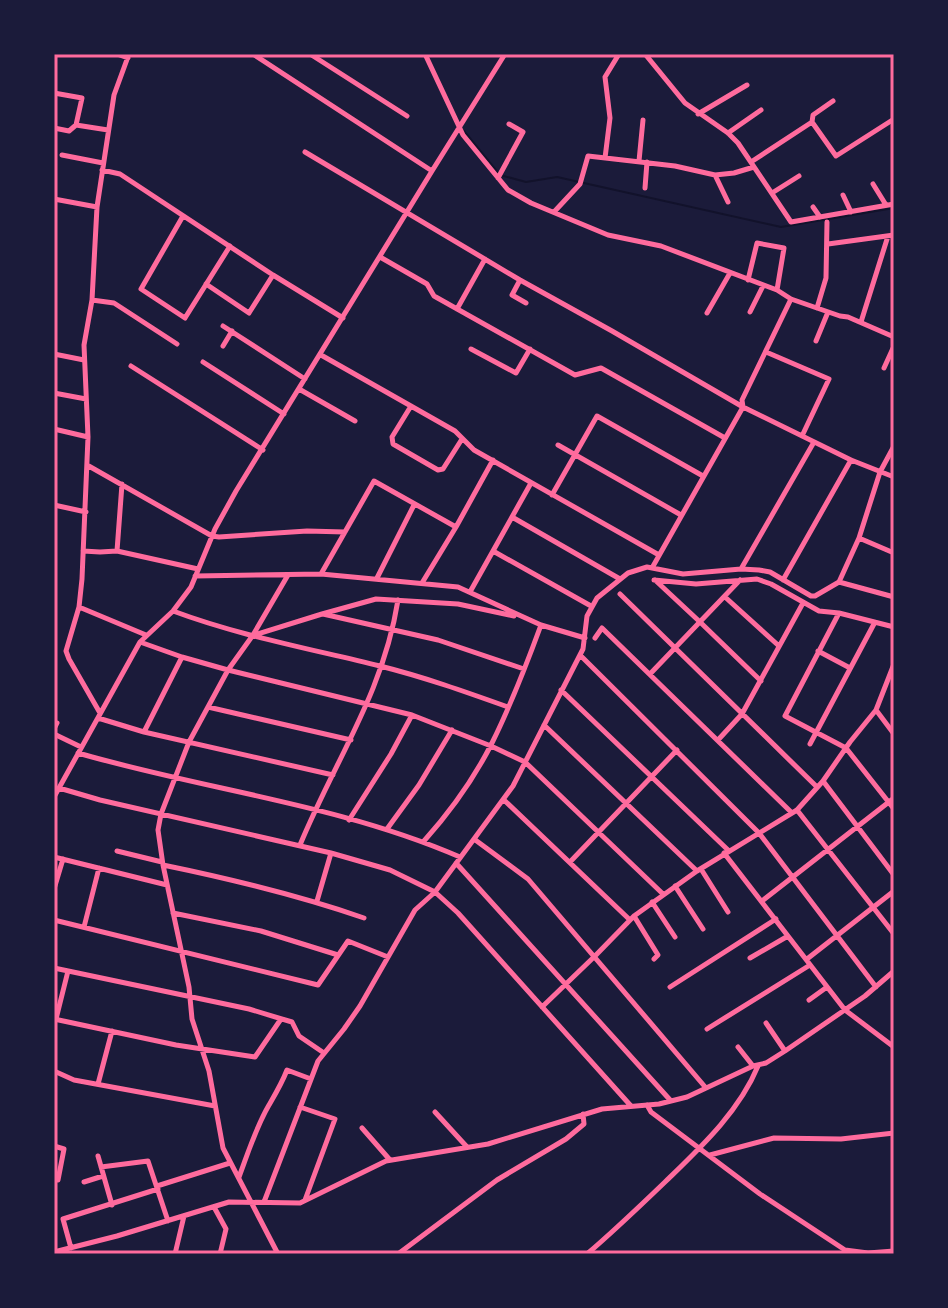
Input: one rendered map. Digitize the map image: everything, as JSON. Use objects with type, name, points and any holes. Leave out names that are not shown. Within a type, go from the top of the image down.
[{"type":"street","points":[[117,54],[129,56],[114,95],[97,207],[92,300],[84,360],[88,437],[86,512],[79,607],[66,651],[99,716],[144,732],[333,775]]},
{"type":"street","points":[[253,54],[432,171]]},
{"type":"street","points":[[425,54],[463,135],[508,190],[531,203],[608,235],[661,246],[894,337]]},
{"type":"street","points":[[54,797],[140,642],[173,611],[191,587],[212,536],[236,491],[505,54]]},
{"type":"street","points":[[605,158],[610,118],[605,77],[619,54]]},
{"type":"street","points":[[645,54],[685,103],[738,143],[791,222],[825,219],[894,204]]},
{"type":"street","points":[[313,55],[407,116]]},
{"type":"street","points":[[698,114],[747,85]]},
{"type":"street","points":[[54,93],[82,98],[76,125],[69,131],[54,128]]},
{"type":"street","points":[[833,101],[813,115],[812,122],[836,156],[894,119]]},
{"type":"street","points":[[728,133],[761,110]]},
{"type":"street","points":[[639,161],[643,120]]},
{"type":"street","points":[[554,212],[580,184],[588,156],[675,166],[715,175],[734,173],[812,122]]},
{"type":"street","points":[[498,178],[523,132],[509,124]]},
{"type":"street","points":[[76,125],[108,130]]},
{"type":"street","points":[[305,152],[520,280],[743,407],[851,460],[894,477]]},
{"type":"street","points":[[62,155],[120,174],[343,318]]},
{"type":"street","points":[[645,188],[647,162]]},
{"type":"street","points":[[715,175],[728,202]]},
{"type":"street","points":[[772,193],[799,176]]},
{"type":"street","points":[[873,184],[886,205]]},
{"type":"street","points":[[843,195],[851,212]]},
{"type":"street","points":[[54,199],[97,207]]},
{"type":"street","points":[[813,207],[825,219],[828,244],[826,278],[817,308]]},
{"type":"street","points":[[183,216],[141,289],[185,318],[230,246]]},
{"type":"street","points":[[828,244],[891,236],[861,322]]},
{"type":"street","points":[[748,280],[757,243],[784,248],[777,290]]},
{"type":"street","points":[[380,257],[427,284],[434,296],[575,375],[601,368],[725,438]]},
{"type":"street","points":[[457,309],[485,259]]},
{"type":"street","points":[[707,313],[730,273]]},
{"type":"street","points":[[206,284],[249,313],[273,275]]},
{"type":"street","points":[[520,280],[512,295],[526,303]]},
{"type":"street","points":[[750,312],[763,286]]},
{"type":"street","points":[[652,568],[743,407],[742,400],[791,299]]},
{"type":"street","points":[[92,300],[114,303],[177,344]]},
{"type":"street","points":[[816,341],[828,312]]},
{"type":"street","points":[[223,326],[305,379]]},
{"type":"street","points":[[223,346],[232,331]]},
{"type":"street","points":[[884,368],[894,346]]},
{"type":"street","points":[[471,349],[516,373],[530,349]]},
{"type":"street","points":[[766,352],[829,379],[802,436]]},
{"type":"street","points":[[54,354],[84,360]]},
{"type":"street","points":[[321,355],[455,431],[474,450],[659,555]]},
{"type":"street","points":[[203,362],[284,414]]},
{"type":"street","points":[[131,366],[263,450]]},
{"type":"street","points":[[299,389],[355,421]]},
{"type":"street","points":[[54,393],[86,399]]},
{"type":"street","points":[[411,406],[392,437],[393,444],[438,470],[443,469],[462,439]]},
{"type":"street","points":[[552,495],[597,416],[703,476]]},
{"type":"street","points":[[54,429],[88,437]]},
{"type":"street","points":[[741,569],[814,442]]},
{"type":"street","points":[[558,445],[681,515]]},
{"type":"street","points":[[264,1202],[318,1061],[360,1006],[415,910],[435,892],[504,800],[580,655],[585,625],[597,598],[639,568],[683,574],[741,569],[770,572],[815,596],[839,582],[859,538],[880,472],[894,446]]},
{"type":"street","points":[[422,583],[493,460]]},
{"type":"street","points":[[783,580],[851,460]]},
{"type":"street","points":[[87,465],[212,536],[345,532]]},
{"type":"street","points":[[321,574],[374,481],[456,527]]},
{"type":"street","points":[[466,607],[471,592],[531,483]]},
{"type":"street","points":[[117,551],[122,484]]},
{"type":"street","points":[[54,505],[86,512]]},
{"type":"street","points":[[377,578],[414,505]]},
{"type":"street","points":[[512,517],[620,579]]},
{"type":"street","points":[[859,538],[894,553]]},
{"type":"street","points":[[83,551],[117,551],[196,573],[321,574],[458,587],[541,625],[585,638]]},
{"type":"street","points":[[493,551],[591,606]]},
{"type":"street","points":[[278,1254],[223,1148],[209,1071],[192,1019],[158,830],[174,777],[189,742],[228,670],[253,635],[288,575]]},
{"type":"street","points":[[761,681],[654,580],[696,584],[763,581],[819,611],[894,627]]},
{"type":"street","points":[[649,674],[741,580]]},
{"type":"street","points":[[839,582],[894,597]]},
{"type":"street","points":[[620,594],[817,787]]},
{"type":"street","points":[[725,597],[779,646]]},
{"type":"street","points":[[253,635],[376,599],[458,604],[523,617]]},
{"type":"street","points":[[300,845],[368,703],[394,630],[398,600]]},
{"type":"street","points":[[718,740],[742,714],[803,603]]},
{"type":"street","points":[[79,607],[146,635]]},
{"type":"street","points":[[173,611],[215,627],[446,684],[508,707]]},
{"type":"street","points":[[839,613],[785,716],[846,748],[892,800],[894,809]]},
{"type":"street","points":[[322,614],[438,640],[524,669]]},
{"type":"street","points":[[810,744],[875,622]]},
{"type":"street","points":[[424,841],[446,816],[491,746],[541,625]]},
{"type":"street","points":[[595,638],[602,628],[794,811],[828,849],[894,934]]},
{"type":"street","points":[[140,642],[228,670],[412,715],[452,729],[525,762],[663,894]]},
{"type":"street","points":[[818,651],[850,668]]},
{"type":"street","points":[[580,655],[759,833],[876,987]]},
{"type":"street","points":[[144,732],[182,657]]},
{"type":"street","points":[[542,1007],[652,902],[794,811],[823,781],[876,710],[894,664]]},
{"type":"street","points":[[561,690],[726,852],[845,1010],[894,1047]]},
{"type":"street","points":[[884,691],[894,696]]},
{"type":"street","points":[[208,707],[351,740]]},
{"type":"street","points":[[876,710],[894,734]]},
{"type":"street","points":[[349,820],[412,715]]},
{"type":"street","points":[[544,725],[699,870],[728,912]]},
{"type":"street","points":[[55,729],[80,750],[117,764],[315,809],[387,829],[424,841],[458,860],[671,1101]]},
{"type":"street","points":[[387,829],[419,785],[452,729]]},
{"type":"street","points":[[570,862],[677,750]]},
{"type":"street","points":[[823,781],[894,875]]},
{"type":"street","points":[[59,788],[331,853],[390,870],[435,892],[458,913],[631,1106]]},
{"type":"street","points":[[504,800],[632,918],[658,955],[654,959]]},
{"type":"street","points":[[762,901],[892,800]]},
{"type":"street","points":[[474,839],[528,879],[706,1088]]},
{"type":"street","points":[[117,851],[317,901],[364,918]]},
{"type":"street","points":[[317,901],[331,853]]},
{"type":"street","points":[[54,857],[167,885]]},
{"type":"street","points":[[54,889],[63,859]]},
{"type":"street","points":[[84,927],[99,868]]},
{"type":"street","points":[[675,886],[703,929]]},
{"type":"street","points":[[707,1029],[808,962],[894,891]]},
{"type":"street","points":[[652,902],[675,937]]},
{"type":"street","points":[[173,913],[261,931],[338,955]]},
{"type":"street","points":[[670,987],[776,919]]},
{"type":"street","points":[[54,920],[318,985],[348,941],[388,957]]},
{"type":"street","points":[[750,958],[788,936]]},
{"type":"street","points":[[54,968],[249,1009],[292,1022],[299,1036],[324,1053]]},
{"type":"street","points":[[68,971],[55,1019],[202,1050],[255,1057],[281,1019]]},
{"type":"street","points":[[54,1252],[229,1202],[292,1204],[305,1201],[390,1160],[488,1144],[602,1109],[687,1097],[766,1063],[845,1010],[894,971]]},
{"type":"street","points":[[809,1000],[827,987]]},
{"type":"street","points":[[766,1023],[785,1051]]},
{"type":"street","points":[[98,1084],[112,1031]]},
{"type":"street","points":[[738,1047],[755,1066]]},
{"type":"street","points":[[587,1254],[700,1149],[724,1122],[753,1079],[755,1066]]},
{"type":"street","points":[[238,1178],[287,1070],[311,1079]]},
{"type":"street","points":[[54,1071],[74,1080],[215,1106]]},
{"type":"street","points":[[647,1105],[651,1112],[760,1194],[846,1252],[894,1251]]},
{"type":"street","points":[[300,1107],[335,1119],[305,1201]]},
{"type":"street","points":[[435,1112],[468,1147]]},
{"type":"street","points":[[398,1254],[497,1180],[566,1139],[584,1124],[583,1114]]},
{"type":"street","points":[[362,1128],[390,1160]]},
{"type":"street","points":[[709,1155],[774,1138],[841,1139],[894,1133]]},
{"type":"street","points":[[54,1146],[64,1149],[58,1180],[54,1179]]},
{"type":"street","points":[[98,1156],[112,1205]]},
{"type":"street","points":[[101,1167],[148,1161],[168,1221]]},
{"type":"street","points":[[71,1248],[63,1219],[230,1163]]},
{"type":"street","points":[[84,1182],[103,1176]]},
{"type":"street","points":[[214,1207],[226,1229],[220,1254]]},
{"type":"street","points":[[175,1254],[185,1216]]},
{"type":"waterway","points":[[464,131],[500,175],[526,182],[557,177],[781,227],[894,208]]}]
